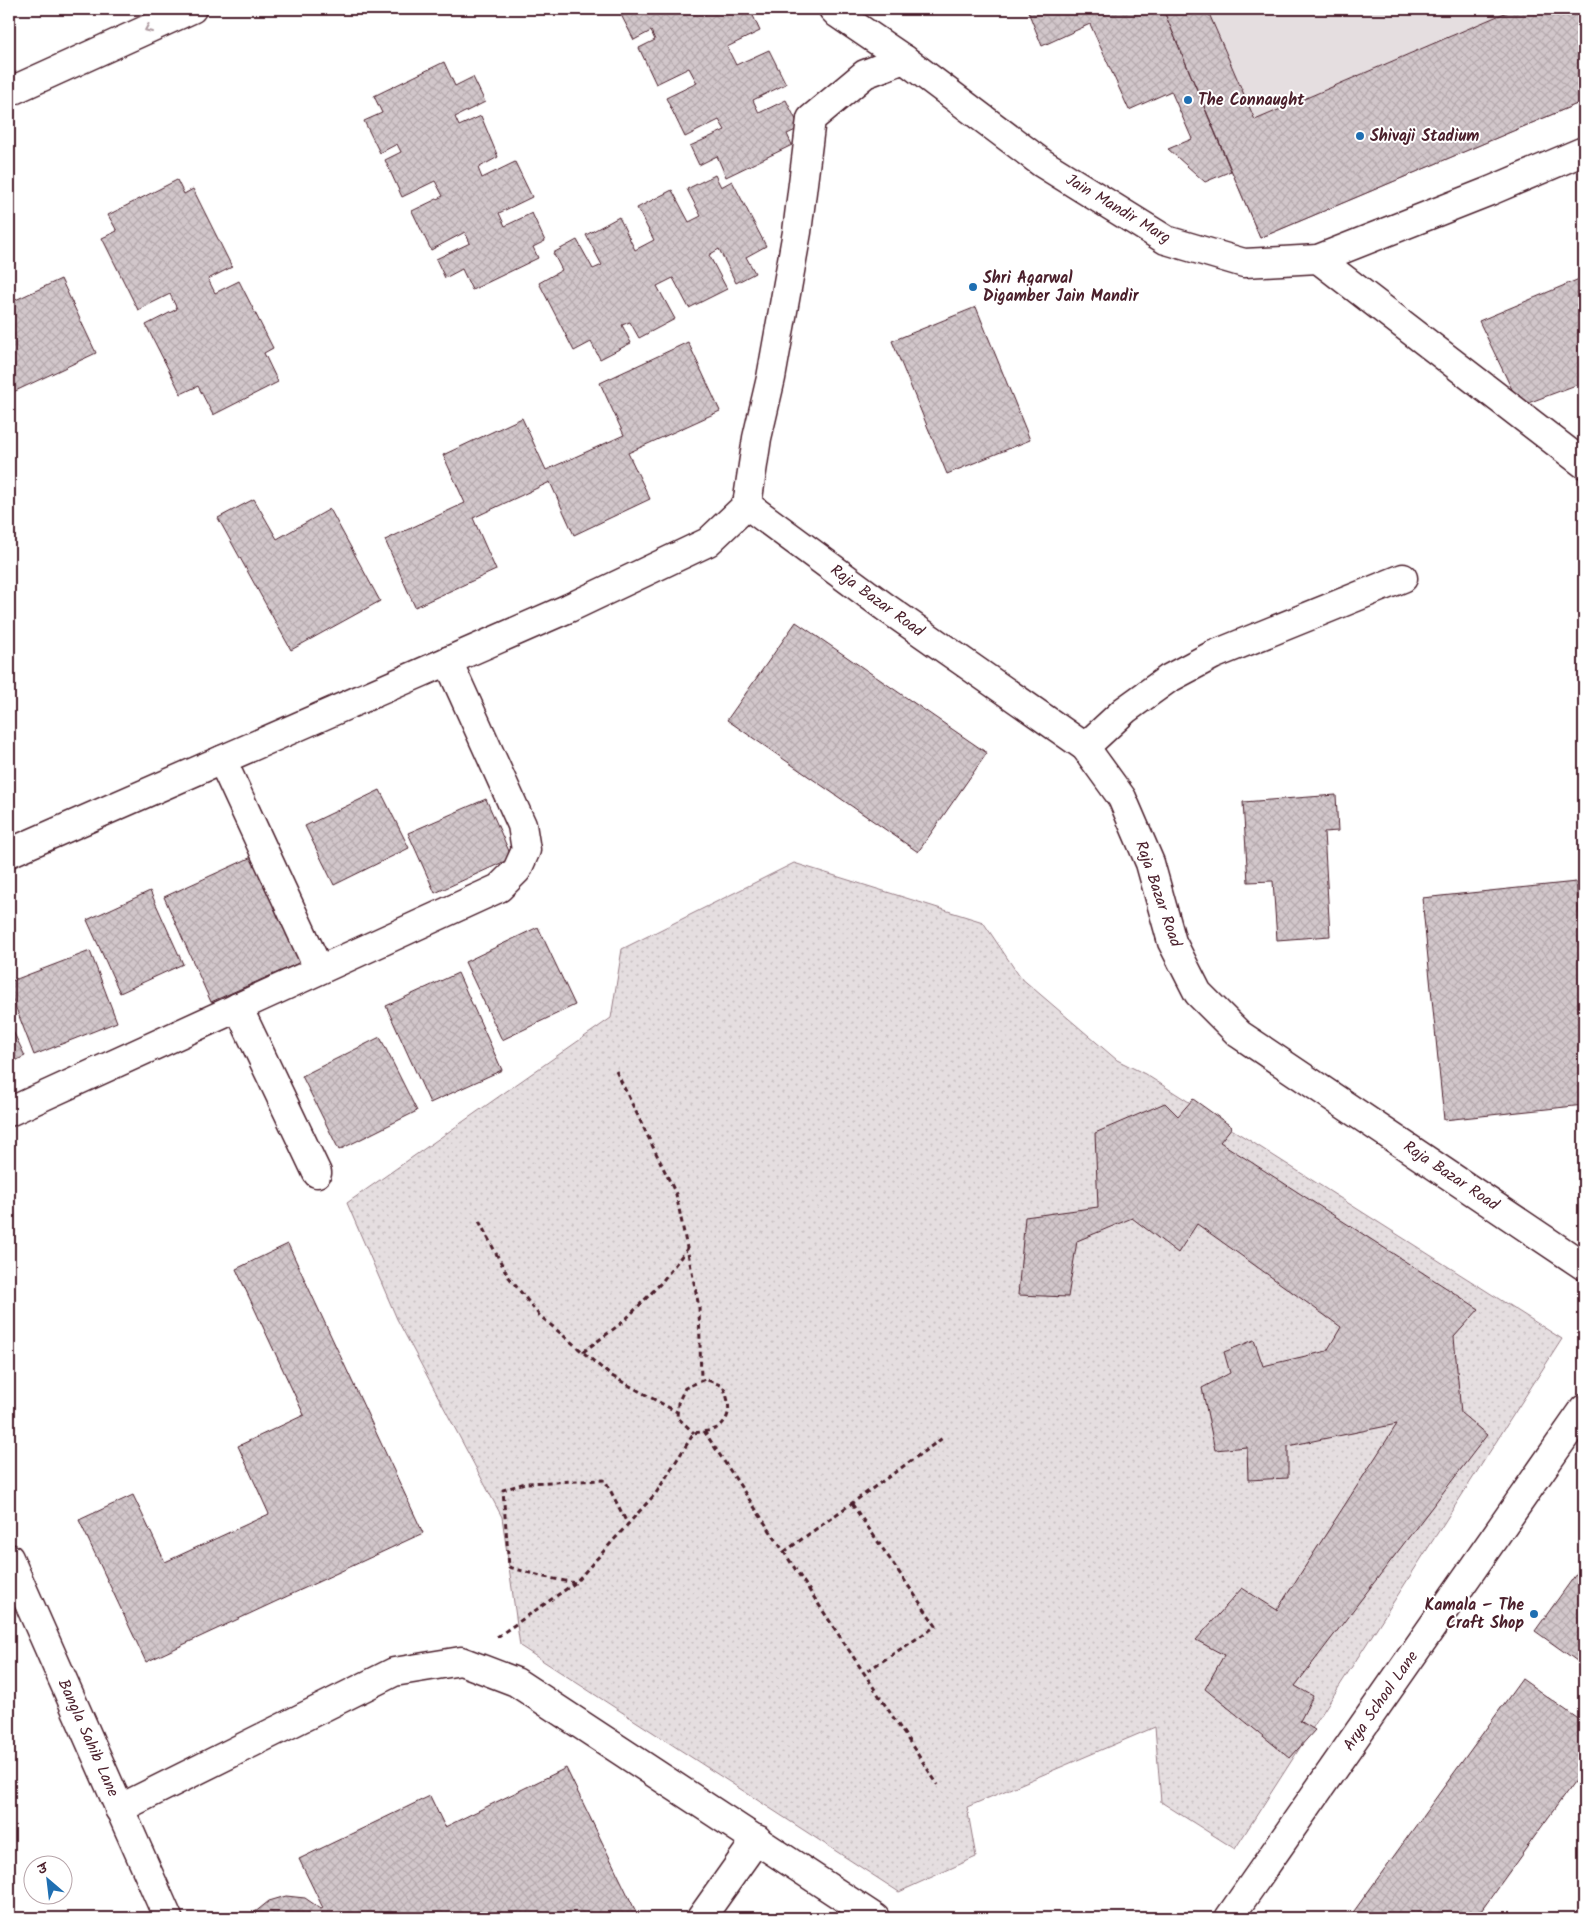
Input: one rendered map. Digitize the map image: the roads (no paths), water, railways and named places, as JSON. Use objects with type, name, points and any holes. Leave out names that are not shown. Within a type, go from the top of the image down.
[{"type":"street","points":[[9,92],[192,9]]},
{"type":"street","name":"Jain Mandir Marg","points":[[832,9],[904,59],[1042,163],[1166,240],[1244,263],[1318,259],[1490,191],[1584,151]]},
{"type":"street","points":[[9,853],[569,608],[708,542],[748,505],[757,438],[771,378],[797,232],[811,119],[865,74],[904,59]]},
{"type":"street","points":[[1318,259],[1584,464]]},
{"type":"street","name":"Raja Bazar Road","points":[[748,505],[885,607],[1085,748],[1122,798],[1150,862],[1172,942],[1198,993],[1239,1034],[1584,1266]]},
{"type":"street","points":[[1085,748],[1125,710],[1168,679],[1213,655],[1403,578]]},
{"type":"street","points":[[9,1112],[499,888],[517,870],[526,850],[522,825],[448,661]]},
{"type":"street","points":[[222,760],[319,970]]},
{"type":"street","points":[[238,1007],[316,1173]]},
{"type":"street","name":"Arya School Lane","points":[[1229,1918],[1584,1409]]},
{"type":"street","name":"Bangla Sahib Lane","points":[[9,1558],[168,1918]]},
{"type":"street","points":[[119,1810],[394,1672],[461,1660],[516,1682],[875,1918]]},
{"type":"street","points":[[701,1918],[757,1839]]},
{"type":"place","name":"The Connaught","points":[[1188,100]]},
{"type":"place","name":"Shivaji Stadium","points":[[1360,136]]},
{"type":"place","name":"Shri Agarwal Digamber Jain Mandir","points":[[973,287]]},
{"type":"place","name":"Kamala – The Craft Shop","points":[[1534,1614]]}]
